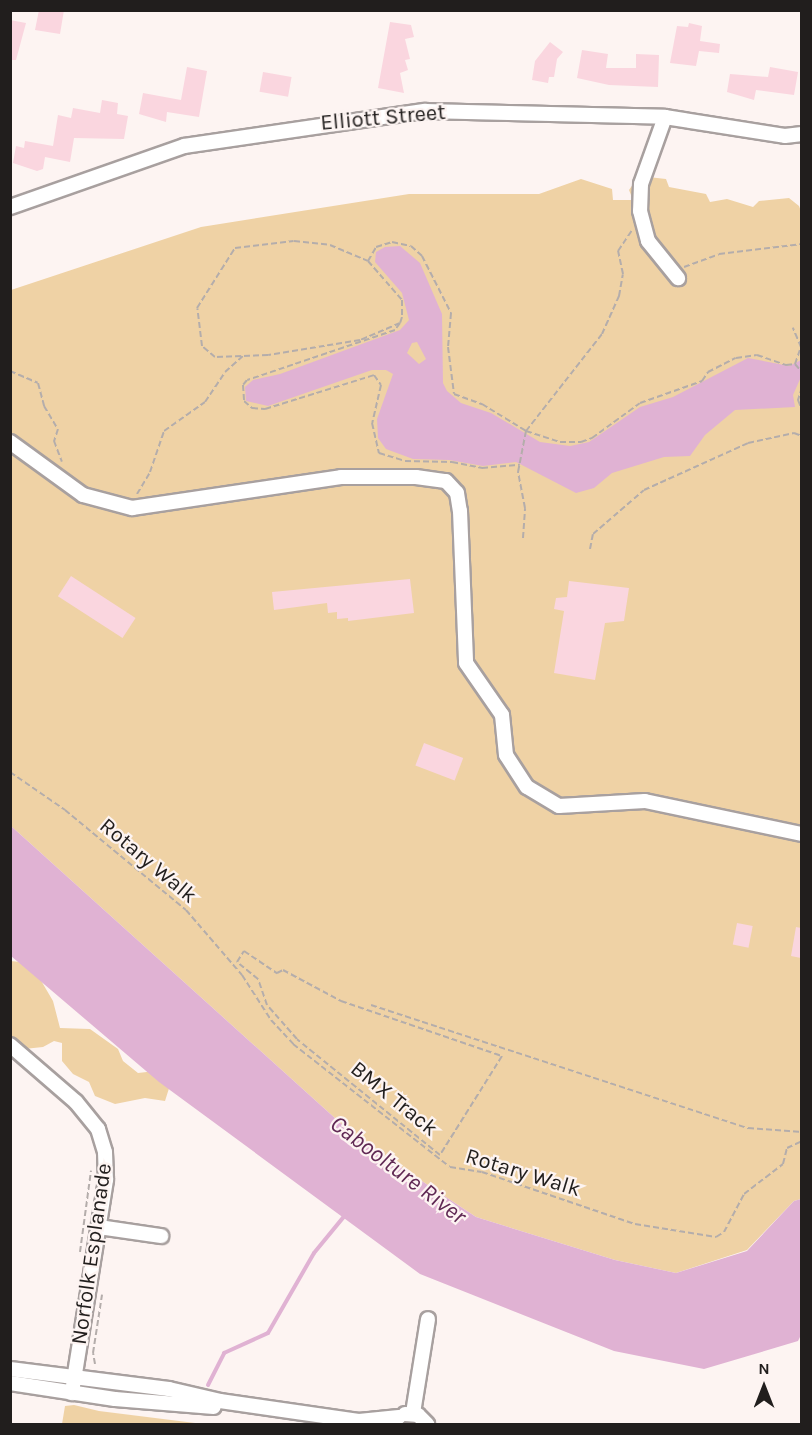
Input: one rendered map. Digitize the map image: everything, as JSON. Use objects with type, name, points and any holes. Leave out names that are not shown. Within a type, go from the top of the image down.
[{"type":"street","name":"Elliott Street","points":[[10,207],[184,147],[371,116],[425,111],[665,117],[785,136],[801,134]]},
{"type":"street","points":[[665,117],[641,184],[643,220],[648,241],[676,275]]},
{"type":"street","points":[[10,442],[83,495],[132,508],[341,477],[446,482],[457,493],[460,511],[466,663],[502,715],[506,755],[527,787],[559,806],[645,801],[801,834]]},
{"type":"street","name":"Norfolk Esplanade","points":[[10,1045],[76,1102],[98,1129],[105,1152],[106,1180],[73,1386]]},
{"type":"street","points":[[99,1227],[161,1236]]},
{"type":"street","points":[[413,1413],[428,1319]]},
{"type":"street","points":[[10,1369],[73,1386]]},
{"type":"street","points":[[10,1383],[73,1386],[220,1401],[359,1421],[395,1421],[413,1413]]},
{"type":"street","points":[[168,1396],[332,1425]]},
{"type":"street","points":[[413,1413],[427,1425]]},
{"type":"path","points":[[523,538],[526,518],[520,465],[526,431],[602,334],[619,296],[623,274],[618,251],[624,237],[643,220]]},
{"type":"path","points":[[400,323],[360,340],[268,355],[244,354],[215,357],[202,346],[197,308],[235,248],[294,241],[330,245],[368,261],[402,300],[400,323],[394,330],[356,345],[247,380],[243,385],[244,402],[252,408],[266,409],[374,375],[381,385],[372,423],[379,453],[405,461],[452,462],[482,468],[520,465]]},
{"type":"path","points":[[368,261],[376,247],[392,242],[411,246],[422,256],[440,286],[453,321],[448,347],[451,389],[460,398],[482,404],[526,431],[560,442],[581,442],[640,403],[702,381],[708,372],[722,363],[757,355],[786,365],[795,364]]},
{"type":"path","points":[[676,275],[719,254],[801,244]]},
{"type":"path","points":[[793,328],[801,347],[795,364]]},
{"type":"path","points":[[132,508],[164,431],[205,402],[225,372],[244,354]]},
{"type":"path","points":[[795,364],[801,372]]},
{"type":"path","points":[[10,371],[28,376],[38,383],[44,406],[58,429],[54,441],[63,466],[55,475]]},
{"type":"path","points":[[28,376],[32,372]]},
{"type":"path","points":[[801,387],[798,400],[801,410]]},
{"type":"path","points":[[590,549],[593,534],[644,489],[748,443],[794,433],[801,436]]},
{"type":"path","name":"Rotary Walk","points":[[10,772],[65,810],[186,910],[242,975],[271,1020],[293,1044],[450,1167],[482,1172],[513,1185],[635,1224],[716,1237],[724,1232],[744,1194],[783,1164],[787,1148],[801,1141]]},
{"type":"path","name":"BMX Track","points":[[244,951],[257,957],[277,973],[283,970],[341,1000],[502,1056],[440,1155],[297,1039],[267,1005],[258,980],[237,962],[244,951]]},
{"type":"path","points":[[372,1005],[748,1128],[801,1132]]},
{"type":"path","points":[[80,1252],[92,1165]]},
{"type":"path","points":[[95,1364],[93,1353],[103,1290]]},
{"type":"shaded area","points":[[648,177],[666,179],[669,187],[706,194],[710,202],[727,199],[753,207],[759,201],[789,198],[799,206],[802,214],[801,1199],[794,1201],[747,1250],[676,1273],[615,1260],[476,1217],[357,1138],[11,826],[11,290],[201,227],[409,194],[539,194],[581,179],[612,189],[613,200],[633,200],[629,190],[636,180]]},
{"type":"shaded area","points":[[10,961],[21,962],[36,972],[53,1001],[60,1028],[90,1029],[118,1049],[123,1061],[138,1073],[164,1070],[171,1082],[165,1101],[145,1098],[115,1104],[95,1096],[89,1082],[73,1074],[62,1061],[62,1043],[54,1041],[43,1047],[24,1049],[11,1039]]},
{"type":"shaded area","points":[[74,1405],[99,1411],[203,1424],[62,1424],[65,1406]]},
{"type":"water","points":[[400,246],[420,263],[442,314],[443,383],[447,391],[461,403],[491,413],[540,442],[570,446],[589,442],[640,407],[673,397],[748,358],[789,366],[801,360],[801,377],[793,395],[795,407],[735,410],[705,435],[690,456],[664,457],[612,473],[594,488],[576,493],[516,462],[483,466],[449,460],[413,459],[386,449],[378,438],[377,419],[393,374],[386,370],[372,370],[268,406],[246,401],[245,387],[253,380],[280,374],[400,330],[409,320],[402,293],[375,262],[376,252],[385,247]],"holes":[[[417,342],[426,359],[419,364],[407,353],[412,343]]]},
{"type":"water","name":"Caboolture River","points":[[11,826],[357,1138],[476,1217],[615,1260],[676,1273],[747,1251],[794,1201],[801,1199],[802,1333],[798,1341],[704,1369],[614,1351],[420,1274],[159,1082],[11,956]]},
{"type":"building","points":[[39,10],[64,10],[60,34],[35,30]]},
{"type":"building","points":[[10,20],[26,23],[16,60],[10,60]]},
{"type":"building","points":[[390,22],[411,25],[414,37],[405,39],[410,59],[405,60],[408,70],[400,73],[404,93],[378,88]]},
{"type":"building","points":[[689,23],[702,26],[700,41],[720,44],[719,53],[699,51],[696,66],[670,63],[677,26],[688,27]]},
{"type":"building","points":[[550,42],[563,52],[557,59],[554,77],[549,77],[548,83],[532,80],[535,61]]},
{"type":"building","points":[[582,50],[608,54],[606,68],[636,68],[636,54],[659,55],[658,87],[609,85],[577,78]]},
{"type":"building","points":[[187,67],[207,71],[199,117],[167,112],[166,122],[139,114],[143,93],[181,100]]},
{"type":"building","points":[[770,67],[798,72],[794,95],[756,90],[754,100],[727,92],[730,74],[768,77]]},
{"type":"building","points":[[263,72],[292,77],[288,97],[260,92]]},
{"type":"building","points":[[102,100],[118,103],[117,114],[128,116],[124,139],[74,138],[70,162],[45,157],[43,169],[37,171],[13,163],[16,146],[24,148],[25,141],[53,146],[58,115],[71,118],[73,108],[100,113]]},
{"type":"building","points":[[71,576],[136,618],[123,638],[58,596]]},
{"type":"building","points":[[410,579],[414,613],[348,621],[348,618],[337,619],[337,612],[328,613],[327,603],[274,610],[272,592]]},
{"type":"building","points":[[569,581],[629,588],[624,621],[605,623],[595,680],[554,673],[564,611],[554,609],[556,598],[567,597]]},
{"type":"building","points":[[424,743],[463,758],[455,780],[415,765]]},
{"type":"building","points":[[737,923],[753,926],[749,948],[733,945]]},
{"type":"building","points":[[796,927],[801,928],[801,958],[791,956]]},
{"type":"waterway","points":[[208,1385],[224,1353],[268,1333],[314,1253],[346,1214]]}]
